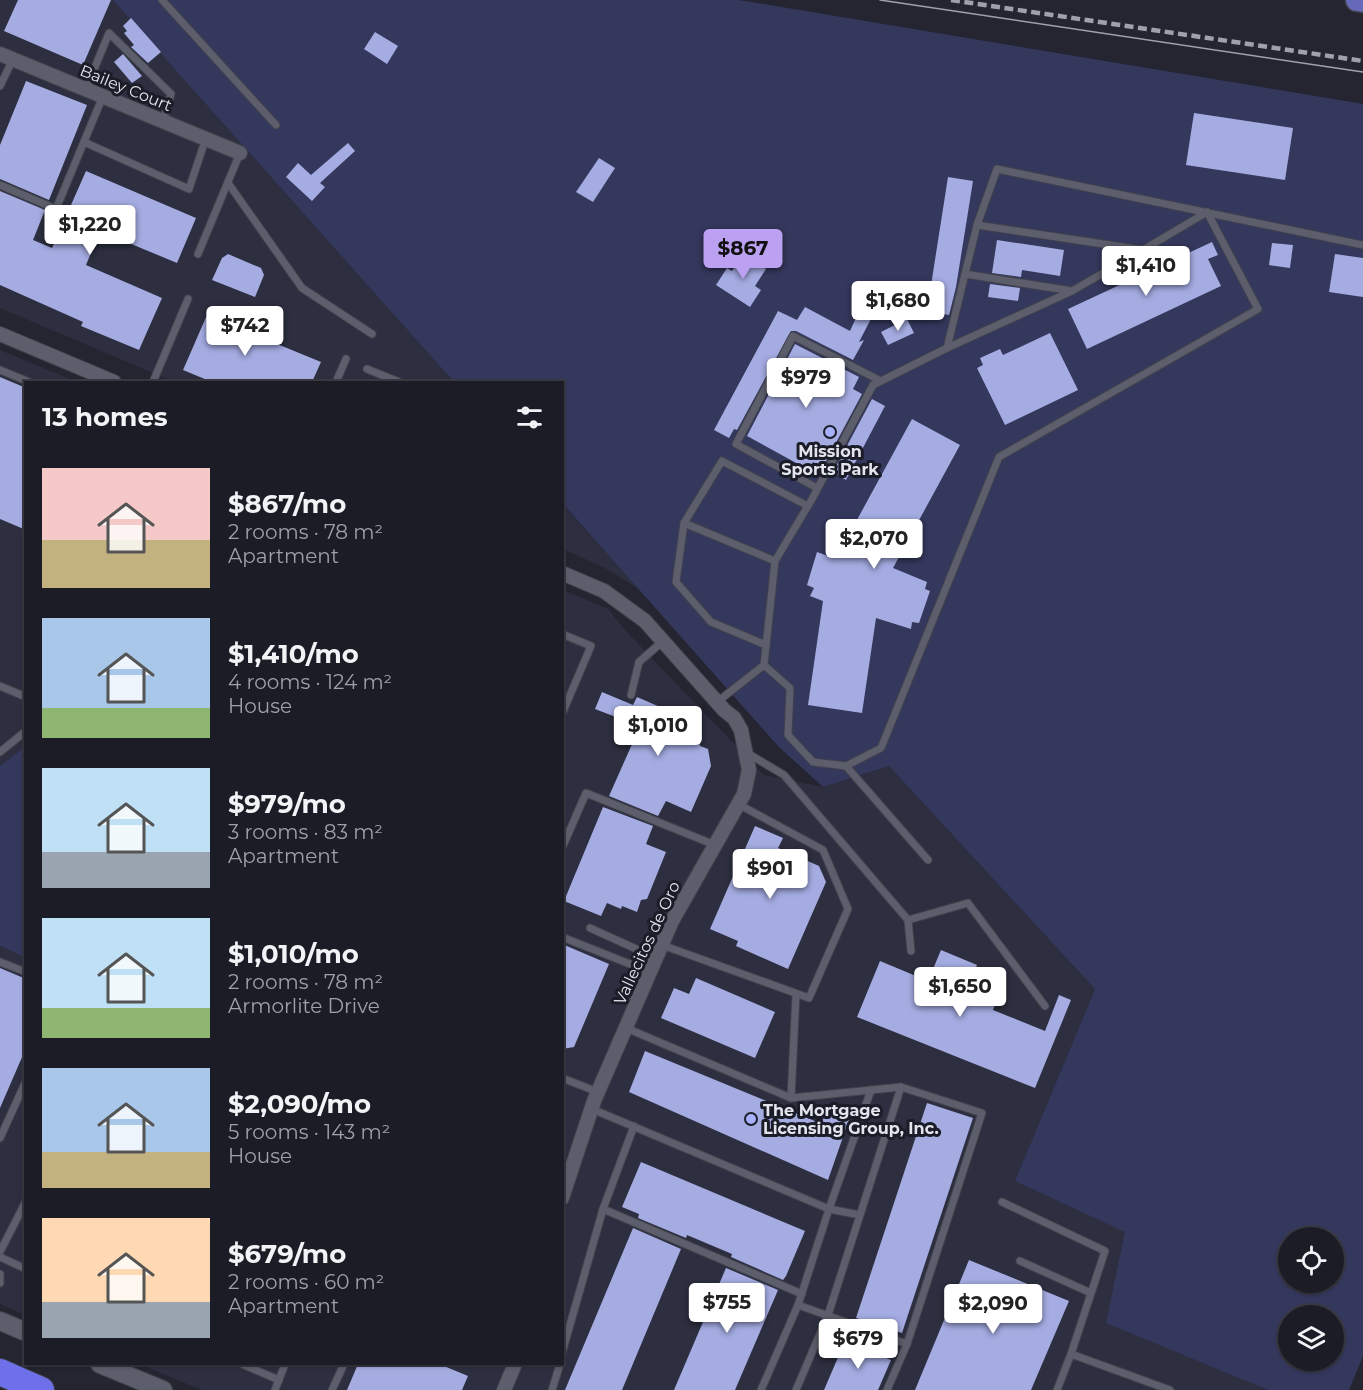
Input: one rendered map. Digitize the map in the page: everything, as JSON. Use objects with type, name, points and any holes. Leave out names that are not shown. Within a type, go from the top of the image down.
[{"type":"highway","points":[[0,1372],[41,1390]]},
{"type":"main road","points":[[1357,0],[1363,1]]},
{"type":"street","name":"Bailey Court","points":[[6,56],[240,153]]},
{"type":"street","points":[[0,334],[112,381]]},
{"type":"street","name":"Vallecitos de Oro","points":[[564,574],[604,591],[645,621],[734,718],[741,730],[749,770],[744,794],[672,921],[598,1092],[564,1192]]},
{"type":"street","points":[[0,1321],[24,1331]]},
{"type":"street","points":[[102,1365],[163,1390]]},
{"type":"street","points":[[504,1390],[514,1365]]},
{"type":"lane","points":[[162,0],[276,125]]},
{"type":"lane","points":[[86,89],[109,33],[171,94],[163,121]]},
{"type":"lane","points":[[0,86],[6,56]]},
{"type":"lane","points":[[0,185],[56,208],[103,96]]},
{"type":"lane","points":[[84,142],[189,189],[206,138]]},
{"type":"lane","points":[[198,254],[240,153]]},
{"type":"lane","points":[[947,348],[977,225],[997,169],[1363,245]]},
{"type":"lane","points":[[228,183],[302,288],[372,334]]},
{"type":"lane","points":[[721,706],[764,665],[776,561],[873,385],[947,348],[1072,291],[1207,212]]},
{"type":"lane","points":[[764,665],[789,687],[788,735],[813,762],[846,766],[881,748],[999,457],[1258,309],[1207,212]]},
{"type":"lane","points":[[977,225],[1143,250]]},
{"type":"lane","points":[[965,274],[1072,291]]},
{"type":"lane","points":[[153,381],[188,299]]},
{"type":"lane","points":[[818,488],[736,444],[793,336],[881,381]]},
{"type":"lane","points":[[336,381],[346,360]]},
{"type":"lane","points":[[367,369],[397,381]]},
{"type":"lane","points":[[0,370],[27,381]]},
{"type":"lane","points":[[766,645],[711,622],[676,582],[684,523],[722,461],[808,506]]},
{"type":"lane","points":[[684,523],[776,561]]},
{"type":"lane","points":[[564,635],[591,646],[564,709]]},
{"type":"lane","points":[[631,695],[639,662],[663,641]]},
{"type":"lane","points":[[0,686],[24,696]]},
{"type":"lane","points":[[0,752],[24,733]]},
{"type":"lane","points":[[745,752],[784,775],[908,920],[911,951]]},
{"type":"lane","points":[[846,766],[928,860]]},
{"type":"lane","points":[[564,843],[586,793],[715,845]]},
{"type":"lane","points":[[662,945],[809,998],[848,909],[823,850],[738,804]]},
{"type":"lane","points":[[908,920],[968,903],[1045,1006]]},
{"type":"lane","points":[[591,928],[656,958]]},
{"type":"lane","points":[[564,939],[650,972]]},
{"type":"lane","points":[[0,962],[24,971]]},
{"type":"lane","points":[[791,1098],[796,993]]},
{"type":"lane","points":[[626,1028],[791,1098],[901,1088],[982,1113],[907,1344],[887,1390]]},
{"type":"lane","points":[[564,1079],[598,1092]]},
{"type":"lane","points":[[0,1138],[24,1085]]},
{"type":"lane","points":[[796,1390],[828,1315],[901,1088]]},
{"type":"lane","points":[[761,1390],[798,1305],[871,1090]]},
{"type":"lane","points":[[592,1108],[829,1209],[860,1215]]},
{"type":"lane","points":[[564,1346],[603,1209],[634,1126]]},
{"type":"lane","points":[[1002,1202],[1105,1251],[1057,1390]]},
{"type":"lane","points":[[0,1252],[24,1205]]},
{"type":"lane","points":[[603,1209],[802,1294]]},
{"type":"lane","points":[[0,1257],[24,1268]]},
{"type":"lane","points":[[1020,1261],[1091,1293]]},
{"type":"lane","points":[[0,1274],[0,1283]]},
{"type":"lane","points":[[798,1305],[907,1344]]},
{"type":"lane","points":[[1071,1354],[1170,1390]]},
{"type":"lane","points":[[244,1365],[279,1380]]},
{"type":"lane","points":[[275,1390],[285,1365]]},
{"type":"lane","points":[[332,1390],[344,1365]]},
{"type":"lane","points":[[552,1390],[560,1365]]},
{"type":"shaded area","points":[[0,0],[113,0],[453,381],[172,381],[0,308]]},
{"type":"shaded area","name":"Mission Sports Park","points":[[113,0],[739,0],[1363,104],[1363,1356],[1349,1390],[1268,1390],[1106,1323],[1125,1232],[1015,1181],[1095,989],[889,766],[823,787],[779,747],[564,505],[564,381],[453,381]]},
{"type":"shaded area","points":[[0,350],[75,381],[24,381],[24,748],[0,766]]},
{"type":"shaded area","points":[[564,506],[640,590],[605,568],[564,549]]},
{"type":"shaded area","points":[[564,590],[608,609],[625,630],[764,775],[823,787],[889,766],[1095,989],[1015,1181],[1126,1232],[1107,1323],[1268,1390],[202,1390],[141,1365],[564,1365]]},
{"type":"shaded area","points":[[24,748],[24,957],[0,946],[0,766]]},
{"type":"shaded area","points":[[0,946],[24,957],[24,1315],[0,1304]]},
{"type":"building","points":[[18,0],[111,0],[83,65],[4,31]]},
{"type":"building","points":[[131,18],[161,52],[148,63],[131,47],[134,45],[124,33],[127,31],[123,26]]},
{"type":"building","points":[[375,32],[398,46],[387,64],[364,49]]},
{"type":"building","points":[[123,54],[142,76],[132,83],[114,62]]},
{"type":"building","points":[[26,81],[87,105],[49,200],[0,179],[0,145]]},
{"type":"building","points":[[1194,113],[1293,128],[1285,180],[1186,165]]},
{"type":"building","points":[[348,143],[355,151],[320,183],[325,187],[312,201],[286,177],[298,163],[311,175]]},
{"type":"building","points":[[599,158],[615,168],[593,202],[576,192]]},
{"type":"building","points":[[86,171],[196,218],[177,263],[100,231],[86,265],[162,298],[139,350],[81,326],[83,322],[0,285],[0,191],[45,210],[33,240],[52,248]]},
{"type":"building","points":[[948,177],[973,181],[956,287],[949,315],[927,311]]},
{"type":"building","points":[[997,240],[1064,250],[1060,276],[1022,270],[1021,277],[992,273]]},
{"type":"building","points":[[1212,242],[1218,255],[1208,259],[1221,286],[1087,349],[1068,309]]},
{"type":"building","points":[[1272,243],[1293,245],[1290,268],[1269,265]]},
{"type":"building","points":[[228,254],[261,268],[264,275],[255,297],[212,280],[222,258]]},
{"type":"building","points":[[743,254],[766,269],[755,286],[761,290],[750,307],[716,285],[727,268],[732,271]]},
{"type":"building","points":[[1335,254],[1363,258],[1363,297],[1329,292]]},
{"type":"building","points":[[990,284],[1020,288],[1018,301],[988,297]]},
{"type":"building","points":[[805,307],[850,331],[861,307],[874,313],[859,342],[864,340],[853,360],[796,331],[791,331],[737,430],[734,429],[729,438],[714,430],[778,311],[797,320]]},
{"type":"building","points":[[207,315],[321,362],[312,381],[210,381],[183,370]]},
{"type":"building","points":[[907,319],[914,333],[888,345],[881,332]]},
{"type":"building","points":[[1050,333],[1078,390],[1005,425],[977,368],[983,365],[980,358],[1000,349],[1003,355]]},
{"type":"building","points":[[795,344],[859,377],[853,389],[862,394],[823,467],[813,462],[809,470],[747,436]]},
{"type":"building","points":[[0,377],[24,387],[24,529],[0,519]]},
{"type":"building","points":[[872,399],[885,406],[846,480],[833,472]]},
{"type":"building","points":[[912,419],[960,445],[893,568],[927,582],[925,589],[930,591],[919,623],[912,622],[911,629],[876,618],[862,713],[808,705],[823,601],[810,596],[814,588],[807,585],[817,552],[831,557],[835,548],[840,551]]},
{"type":"building","points":[[602,692],[633,705],[637,697],[690,720],[688,725],[699,730],[697,734],[700,746],[708,749],[711,766],[691,812],[666,801],[658,816],[609,796],[637,733],[624,727],[626,721],[595,709]]},
{"type":"building","points":[[603,807],[653,826],[646,844],[666,852],[647,899],[641,900],[637,912],[607,903],[601,916],[564,901]]},
{"type":"building","points":[[755,826],[783,838],[778,848],[819,866],[826,882],[788,969],[736,946],[738,941],[710,929]]},
{"type":"building","points":[[564,945],[609,964],[574,1047],[564,1049]]},
{"type":"building","points":[[941,950],[977,965],[971,979],[1000,991],[993,1010],[1045,1031],[1059,995],[1071,1000],[1035,1088],[857,1017],[880,961],[928,981]]},
{"type":"building","points":[[0,968],[24,978],[24,1053],[0,1108]]},
{"type":"building","points":[[696,978],[775,1012],[755,1058],[661,1018],[674,988],[689,994]]},
{"type":"building","name":"The Mortgage Licensing Group, Inc.","points":[[645,1051],[822,1124],[827,1104],[851,1114],[828,1180],[629,1092]]},
{"type":"building","points":[[927,1103],[973,1118],[902,1333],[856,1318]]},
{"type":"building","points":[[641,1162],[805,1231],[783,1280],[731,1257],[732,1254],[638,1218],[639,1214],[622,1207]]},
{"type":"building","points":[[633,1228],[681,1249],[622,1390],[565,1390]]},
{"type":"building","points":[[969,1260],[1069,1301],[1031,1390],[915,1390]]},
{"type":"building","points":[[726,1268],[778,1290],[735,1390],[674,1390]]},
{"type":"building","points":[[845,1341],[891,1360],[878,1390],[824,1390]]},
{"type":"building","points":[[358,1365],[441,1365],[468,1376],[462,1390],[347,1390]]},
{"type":"tram line","points":[[880,0],[1363,72]]},
{"type":"railway","points":[[951,0],[1363,61]]},
{"type":"place","name":"Mission Sports Park","points":[[830,432]]},
{"type":"place","name":"The Mortgage Licensing Group, Inc.","points":[[751,1119]]}]
